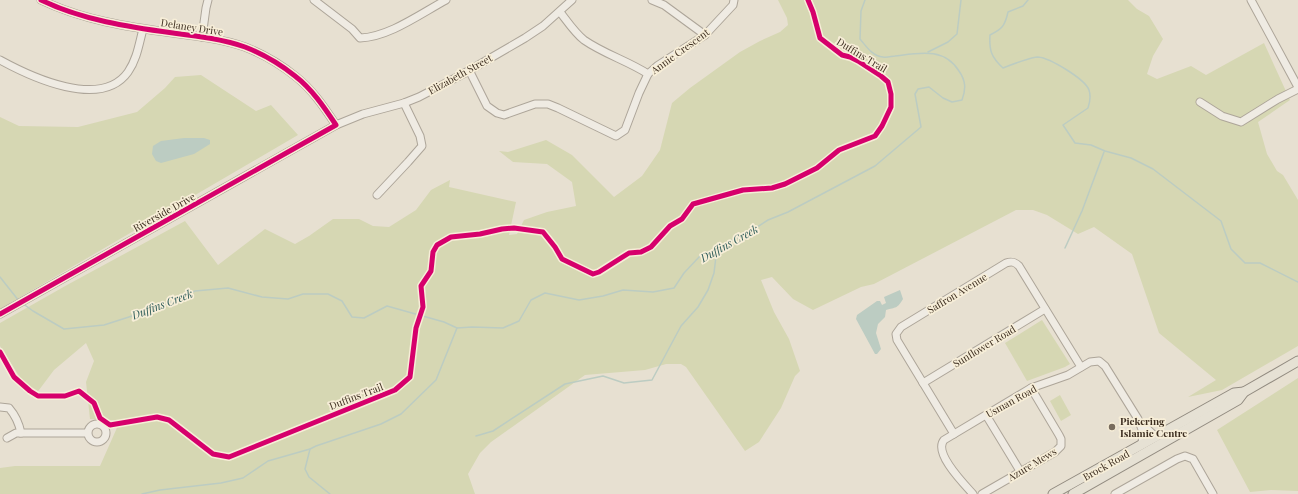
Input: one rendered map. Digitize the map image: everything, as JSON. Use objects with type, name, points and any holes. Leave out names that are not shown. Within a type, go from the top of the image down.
[{"type":"main road","name":"Brock Road","points":[[1073,494],[1238,400],[1244,392],[1298,361]]},
{"type":"main road","name":"Brock Road","points":[[1053,494],[1234,393],[1244,392]]},
{"type":"main road","points":[[1150,451],[1156,437]]},
{"type":"street","name":"Delaney Drive","points":[[41,0],[55,7],[105,22],[202,37],[246,48],[276,62],[297,77],[319,100],[336,125]]},
{"type":"street","points":[[202,37],[208,0]]},
{"type":"street","points":[[316,0],[352,29],[360,38],[370,38],[389,31],[446,0]]},
{"type":"street","name":"Elizabeth Street","points":[[336,125],[363,114],[404,103],[419,97],[525,38],[543,26],[572,0]]},
{"type":"street","points":[[652,0],[664,5],[705,35]]},
{"type":"street","name":"Annie Crescent","points":[[469,70],[488,106],[497,114],[504,115],[535,104],[548,104],[616,136],[625,130],[638,93],[648,74],[657,66],[705,35],[732,5],[734,0]]},
{"type":"street","points":[[1200,102],[1222,116],[1241,122],[1298,88],[1251,0]]},
{"type":"street","points":[[560,12],[583,39],[648,74]]},
{"type":"street","points":[[0,60],[23,73],[46,81],[83,90],[103,88],[114,84],[127,74],[135,60],[143,29]]},
{"type":"street","points":[[377,195],[422,146],[420,136],[404,103]]},
{"type":"street","name":"Riverside Drive","points":[[2,313],[336,125]]},
{"type":"street","name":"Saffron Avenue","points":[[954,434],[897,340],[896,334],[901,327],[1009,262],[1016,263],[1019,266],[1080,367]]},
{"type":"street","name":"Sunflower Road","points":[[923,383],[1046,309]]},
{"type":"street","name":"Usman Road","points":[[973,494],[953,470],[941,450],[942,443],[986,414],[1031,388],[1068,375],[1093,361],[1102,363],[1138,419],[1143,432],[1142,444]]},
{"type":"street","name":"Azure Mews","points":[[982,494],[1055,452],[1061,446],[1061,439],[1059,435],[1031,388]]},
{"type":"street","points":[[0,407],[9,408],[13,412],[19,422],[21,433]]},
{"type":"street","points":[[986,414],[1020,471]]},
{"type":"street","name":"Usman Road","points":[[1138,419],[1156,437]]},
{"type":"street","points":[[7,438],[21,433],[87,433]]},
{"type":"street","points":[[1115,494],[1185,456],[1193,459],[1213,494]]},
{"type":"green space","points":[[778,0],[1128,0],[1137,9],[1149,16],[1163,39],[1153,56],[1147,74],[1157,79],[1191,66],[1206,75],[1264,43],[1290,100],[1258,122],[1267,154],[1277,171],[1283,175],[1298,200],[1298,346],[1222,390],[1188,397],[1216,380],[1159,333],[1132,254],[1094,227],[1078,234],[1047,215],[1033,210],[1016,210],[874,284],[861,287],[813,310],[793,299],[772,277],[761,280],[774,312],[789,339],[800,371],[795,376],[781,408],[759,442],[745,451],[686,367],[681,364],[666,364],[645,370],[585,375],[491,442],[480,453],[468,474],[475,494],[0,494],[0,468],[15,466],[100,466],[120,421],[90,419],[86,382],[94,361],[86,343],[54,370],[33,398],[0,346],[0,323],[185,221],[218,265],[265,229],[295,244],[333,219],[359,219],[373,226],[389,227],[416,210],[431,190],[450,180],[449,187],[516,202],[509,235],[517,234],[524,220],[547,212],[576,206],[572,182],[547,164],[513,162],[499,151],[508,152],[546,140],[572,155],[614,197],[642,176],[660,150],[672,103],[740,52],[780,32],[788,25],[787,18]]},
{"type":"green space","points":[[201,75],[256,111],[271,105],[298,135],[0,309],[0,117],[19,126],[78,127],[137,112],[165,88],[175,77]]},
{"type":"green space","points":[[1042,320],[1070,364],[1027,381],[1005,343]]},
{"type":"green space","points":[[1298,378],[1298,491],[1271,490],[1250,492],[1217,430]]},
{"type":"green space","points":[[1060,395],[1071,415],[1061,421],[1050,401]]},
{"type":"shaded area","points":[[184,138],[204,138],[210,140],[210,144],[194,154],[161,163],[156,161],[152,154],[153,146],[161,141]]},
{"type":"shaded area","points":[[900,290],[903,299],[896,307],[886,310],[885,317],[878,324],[876,333],[881,349],[877,354],[875,354],[856,319],[857,315],[877,301],[880,301],[882,305],[886,303],[884,297]]},
{"type":"waterway","name":"Duffins Creek","points":[[22,303],[64,329],[104,325],[160,307],[195,291],[228,288],[262,297],[288,299],[303,294],[328,294],[342,301],[352,317],[364,318],[387,306],[444,322],[457,328],[503,328],[519,321],[531,300],[545,293],[579,300],[603,296],[623,290],[653,292],[674,288],[684,273],[700,256],[875,166],[921,127],[915,94],[918,89],[929,87],[943,98],[952,102],[962,100],[965,89],[963,78],[953,63],[946,58],[930,53],[885,57],[876,55],[870,50],[860,39],[861,11],[865,0]]},
{"type":"waterway","points":[[928,52],[948,42],[957,34],[961,0]]},
{"type":"waterway","points":[[1028,0],[1023,6],[1008,12],[1006,21],[997,31],[990,35],[990,45],[993,57],[999,64],[1003,68],[1038,57],[1050,61],[1081,80],[1089,90],[1090,101],[1088,108],[1063,125],[1075,143],[1091,145],[1105,151],[1131,158],[1153,169],[1221,221],[1231,249],[1245,263],[1260,263],[1298,282]]},
{"type":"waterway","points":[[1065,248],[1082,211],[1104,152]]},
{"type":"waterway","points":[[476,436],[493,431],[565,384],[603,376],[624,383],[652,380],[681,326],[698,307],[708,290],[714,273],[717,248]]},
{"type":"waterway","name":"Duffins Creek","points":[[0,277],[19,301]]},
{"type":"waterway","points":[[142,494],[160,490],[221,483],[243,478],[268,461],[310,449],[381,424],[401,414],[436,380],[457,328]]},
{"type":"waterway","points":[[310,449],[305,469],[309,477],[330,494]]},
{"type":"cycle path","points":[[0,314],[336,125],[317,99],[301,81],[277,63],[245,47],[218,40],[106,22],[73,13],[41,0]]},
{"type":"cycle path","name":"Duffins Trail","points":[[0,352],[14,377],[38,396],[65,396],[79,391],[94,403],[100,418],[110,425],[157,417],[169,420],[213,454],[229,457],[395,390],[410,377],[416,328],[423,307],[421,286],[431,271],[433,252],[437,245],[451,237],[514,228],[543,232],[562,259],[593,274],[599,272],[629,253],[641,252],[651,247],[670,226],[682,219],[693,204],[743,190],[772,188],[785,184],[817,168],[839,150],[875,136],[882,126],[891,107],[891,94],[888,82],[858,61],[842,55],[820,38],[808,0]]},
{"type":"place","name":"Pickering Islamic Centre","points":[[1112,427]]}]
